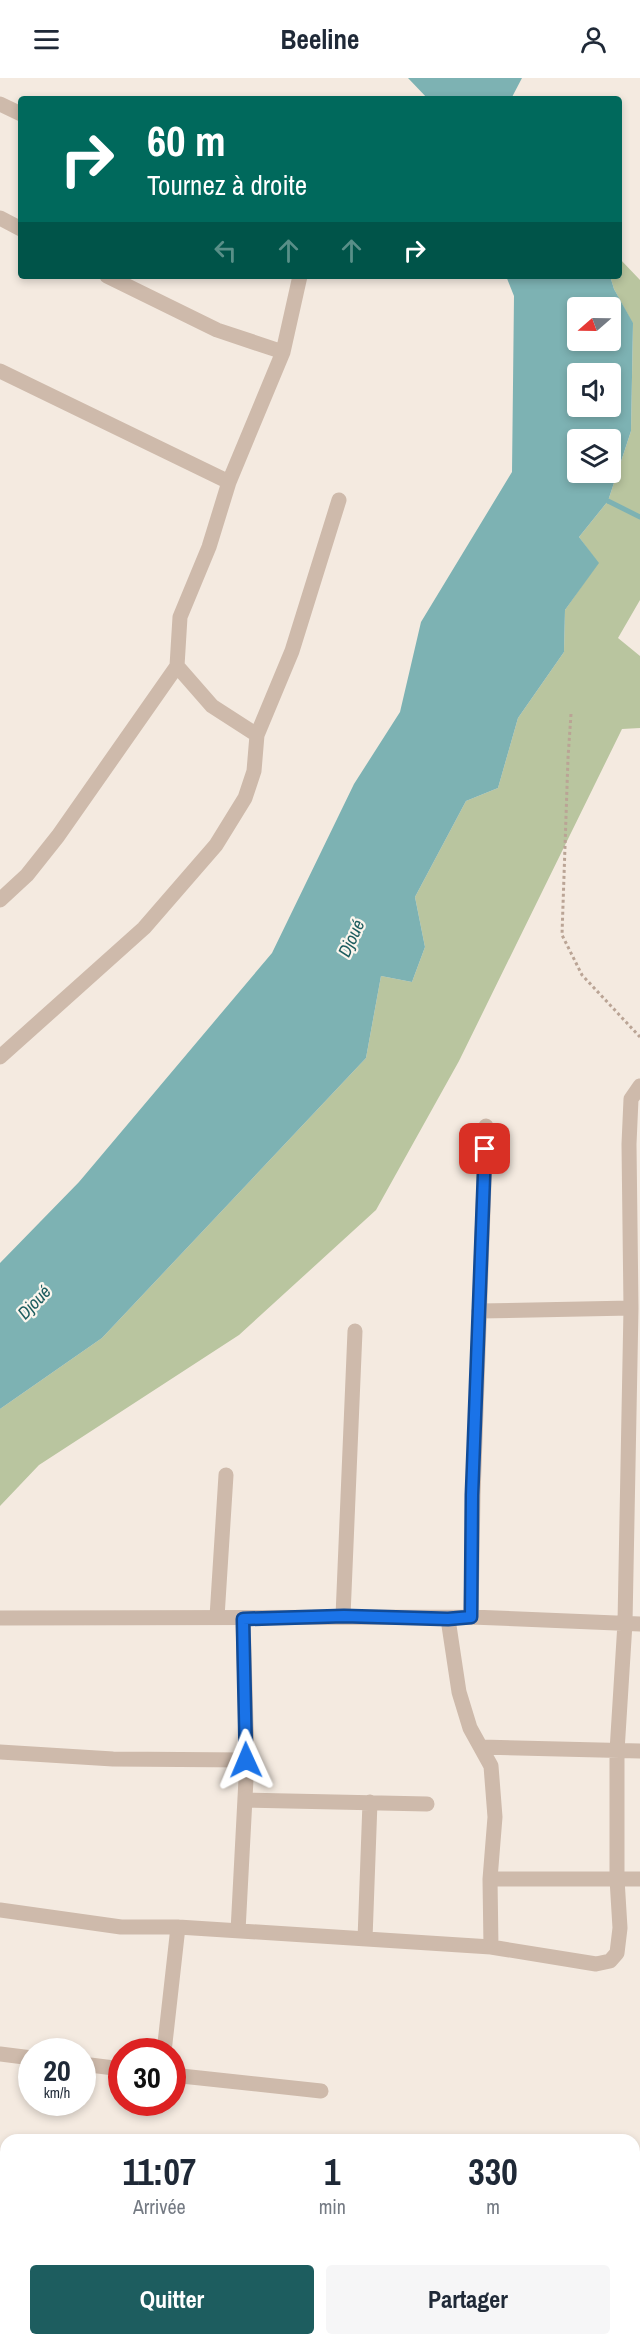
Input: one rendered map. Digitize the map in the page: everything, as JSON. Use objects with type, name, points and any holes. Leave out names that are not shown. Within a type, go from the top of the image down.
[{"type":"street","points":[[0,104],[18,113]]},
{"type":"street","points":[[0,218],[18,227]]},
{"type":"street","points":[[113,279],[217,330],[283,352]]},
{"type":"street","points":[[0,900],[27,876],[58,836],[177,666],[180,617],[209,547],[229,483],[283,352],[299,279]]},
{"type":"street","points":[[0,371],[229,483]]},
{"type":"street","points":[[0,1057],[144,928],[216,845],[245,798],[254,771],[257,735],[292,651],[339,500]]},
{"type":"street","points":[[177,666],[212,706],[257,735]]},
{"type":"street","points":[[0,1910],[121,1927],[238,1931],[491,1947],[596,1964],[610,1961],[617,1953],[619,1943],[616,1879],[616,1751],[633,1624],[628,1144],[631,1099],[640,1086]]},
{"type":"street","points":[[471,1617],[472,1495],[486,1126]]},
{"type":"street","points":[[479,1311],[631,1308]]},
{"type":"street","points":[[344,1616],[355,1331]]},
{"type":"street","points":[[217,1617],[226,1475]]},
{"type":"street","points":[[0,1618],[217,1617],[243,1619],[344,1616],[448,1619],[471,1617],[633,1624]]},
{"type":"street","points":[[238,1931],[246,1760],[243,1619]]},
{"type":"street","points":[[448,1619],[459,1692],[470,1728],[491,1766],[495,1817],[489,1879],[491,1947]]},
{"type":"street","points":[[481,1747],[640,1751]]},
{"type":"street","points":[[0,1752],[113,1760],[246,1760]]},
{"type":"street","points":[[245,1800],[428,1803]]},
{"type":"street","points":[[365,1939],[370,1802]]},
{"type":"street","points":[[489,1879],[640,1879]]},
{"type":"street","points":[[166,2038],[178,1928]]},
{"type":"street","points":[[0,2055],[18,2057]]},
{"type":"street","points":[[186,2077],[321,2091]]},
{"type":"path","points":[[571,714],[567,758],[562,935],[582,975],[640,1036]]},
{"type":"green space","points":[[622,261],[640,280],[640,600],[618,638],[640,656],[640,728],[622,729],[459,1061],[376,1210],[239,1335],[39,1465],[0,1506],[0,1409],[102,1338],[366,1058],[381,976],[412,982],[425,947],[415,897],[466,801],[498,788],[518,718],[564,652],[565,610],[598,563],[579,537],[608,501],[614,483],[621,483],[621,461],[631,431],[633,324],[621,302],[621,297],[618,297],[611,279],[622,279]]},
{"type":"water","points":[[408,78],[522,78],[513,96],[425,96]]},
{"type":"water","name":"Djoué","points":[[507,279],[611,279],[618,297],[567,297],[567,351],[621,351],[621,302],[633,323],[631,431],[621,461],[621,429],[567,429],[567,483],[614,483],[608,501],[579,537],[599,563],[565,610],[564,652],[518,718],[498,788],[466,801],[415,897],[425,947],[412,982],[381,976],[366,1058],[102,1338],[0,1409],[0,1263],[79,1182],[272,953],[354,784],[400,712],[421,622],[512,472],[514,296]]},
{"type":"waterway","points":[[608,501],[640,517]]},
{"type":"route","points":[[246,1760],[243,1619],[344,1616],[448,1619],[471,1617],[472,1495],[485,1149]]}]
